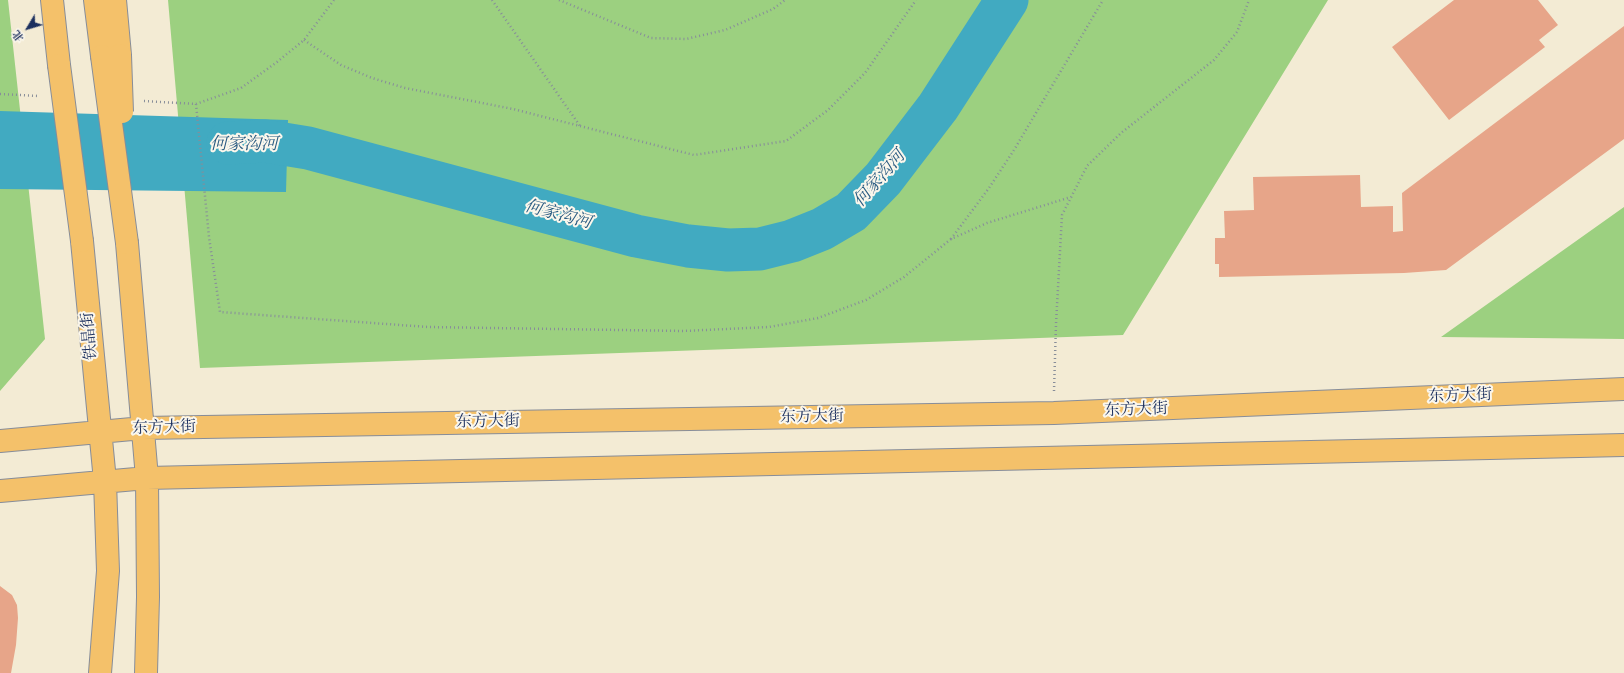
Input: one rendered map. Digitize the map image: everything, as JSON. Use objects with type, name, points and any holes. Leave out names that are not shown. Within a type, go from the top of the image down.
[{"type":"main road","name":"铁晶街","points":[[52,0],[82,241],[99,432],[105,481],[108,571],[100,673]]},
{"type":"main road","points":[[95,0],[127,243],[147,478],[148,597],[146,673]]},
{"type":"main road","points":[[115,0],[120,55],[127,243]]},
{"type":"main road","name":"东方大街","points":[[0,441],[143,428],[1054,413],[1624,389]]},
{"type":"main road","points":[[0,491],[147,478],[1624,445]]},
{"type":"path","points":[[141,101],[196,104],[241,88],[304,40],[334,0]]},
{"type":"path","points":[[492,0],[580,126]]},
{"type":"path","points":[[559,0],[651,38],[686,39],[725,30],[773,9],[786,0]]},
{"type":"path","points":[[304,40],[341,65],[379,80],[405,88],[513,109],[694,155],[786,141],[828,110],[865,73],[916,0]]},
{"type":"path","points":[[951,239],[989,188],[1014,150],[1103,0]]},
{"type":"path","points":[[1054,413],[1056,324],[1062,215],[1087,166],[1121,133],[1214,60],[1237,32],[1249,0]]},
{"type":"path","points":[[0,94],[39,96]]},
{"type":"path","points":[[196,104],[209,237],[220,312],[428,327],[683,331],[769,327],[818,318],[866,300],[904,276],[951,239],[987,223],[1071,197]]},
{"type":"green space","points":[[0,0],[8,0],[45,339],[0,391]]},
{"type":"green space","points":[[168,0],[1328,0],[1123,335],[200,368]]},
{"type":"green space","points":[[1624,207],[1624,339],[1441,337]]},
{"type":"water","points":[[0,111],[288,120],[286,192],[0,189]]},
{"type":"building","points":[[1454,0],[1538,0],[1558,25],[1539,40],[1545,47],[1449,120],[1392,47]]},
{"type":"building","points":[[1624,26],[1624,139],[1446,270],[1404,273],[1219,277],[1219,264],[1215,264],[1215,238],[1225,238],[1224,211],[1254,210],[1253,177],[1360,175],[1361,207],[1393,206],[1393,232],[1403,231],[1402,193]]},
{"type":"building","points":[[0,586],[12,595],[17,605],[18,618],[16,645],[11,673],[0,673]]},
{"type":"waterway","name":"何家沟河","points":[[228,143],[265,141],[308,148],[636,236],[688,246],[728,250],[760,249],[792,241],[822,229],[851,212],[883,179],[938,107],[1007,0]]}]
